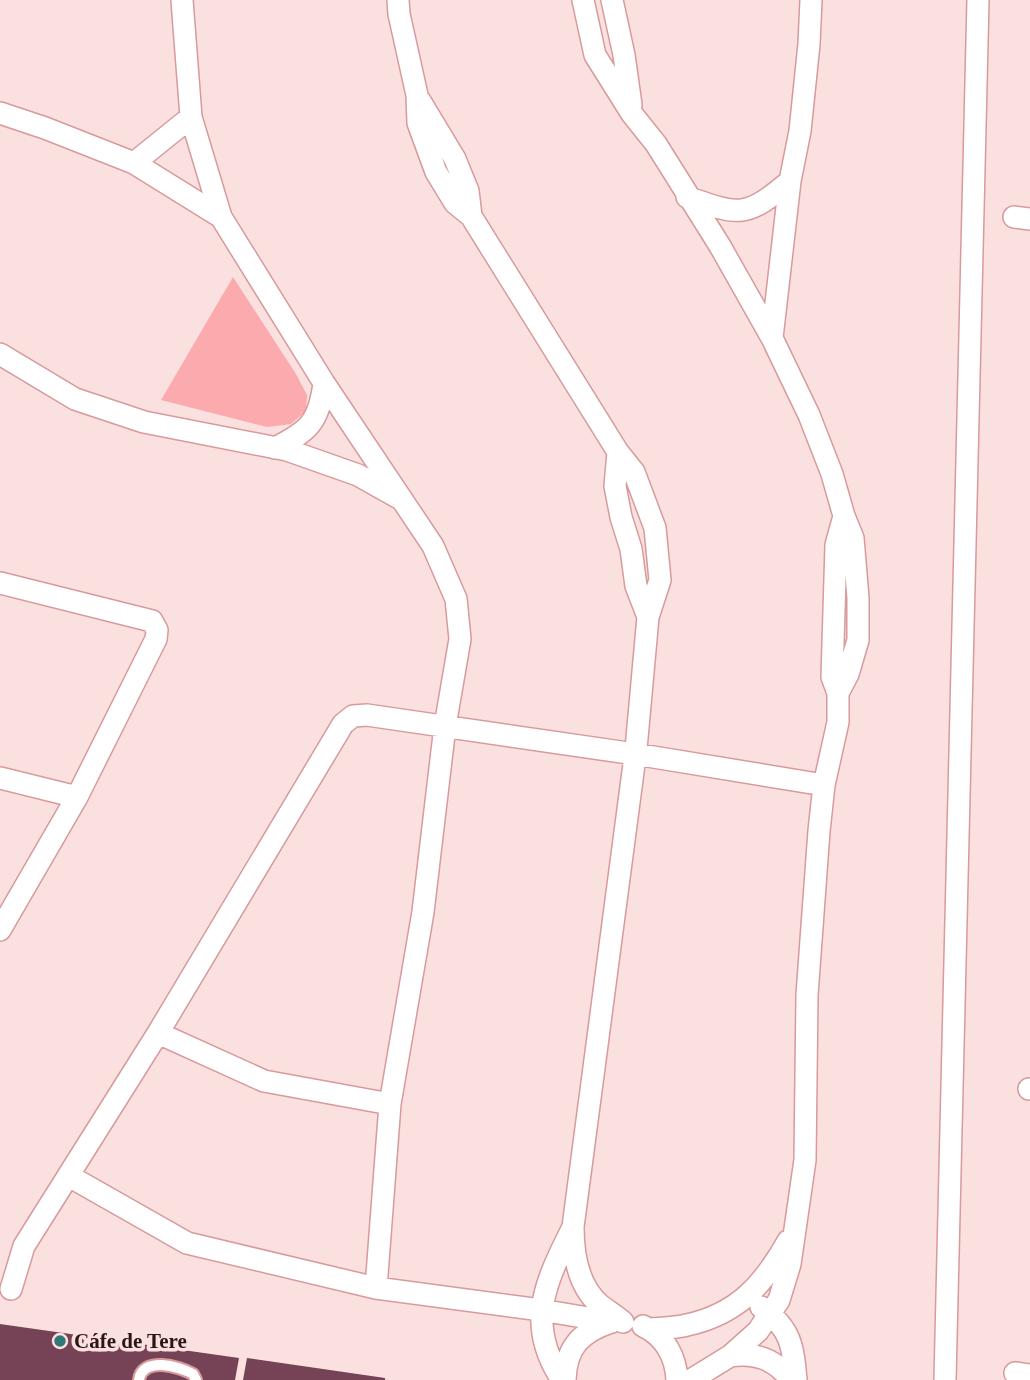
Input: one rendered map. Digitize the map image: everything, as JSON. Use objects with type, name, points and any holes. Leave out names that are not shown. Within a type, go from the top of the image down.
[{"type":"street","points":[[181,0],[191,117],[222,216],[324,383],[433,546],[456,598],[460,639],[445,726],[423,912],[390,1104],[376,1287]]},
{"type":"street","points":[[398,0],[417,95],[418,123],[436,172],[455,202],[471,216],[618,452],[634,472],[655,528],[660,580],[648,617],[635,754],[573,1227],[573,1250],[577,1268],[598,1303],[618,1322]]},
{"type":"street","points":[[583,0],[595,55],[632,114],[656,144],[720,246],[772,338],[809,415],[853,538],[858,598],[858,640],[848,674],[838,693],[838,722],[824,785],[819,831],[807,995],[805,1160],[785,1282],[779,1300],[758,1331],[730,1356],[691,1380]]},
{"type":"street","points":[[612,0],[624,55],[632,114]]},
{"type":"street","points":[[772,338],[790,181],[800,131],[811,0]]},
{"type":"street","points":[[945,1380],[978,0]]},
{"type":"street","points":[[134,163],[191,117]]},
{"type":"street","points":[[5,120],[45,128],[134,163],[222,216]]},
{"type":"street","points":[[687,197],[718,208],[745,210],[771,197],[790,181]]},
{"type":"street","points":[[0,354],[75,399],[144,422],[287,450],[358,475],[402,501]]},
{"type":"street","points":[[275,448],[293,439],[311,425],[321,405],[324,383]]},
{"type":"street","points":[[618,452],[615,486],[631,549],[636,586],[648,617]]},
{"type":"street","points":[[0,583],[152,621],[157,630],[156,639],[77,797],[0,930]]},
{"type":"street","points":[[11,1289],[24,1245],[158,1033],[343,724],[353,716],[367,715],[445,726],[824,785]]},
{"type":"street","points":[[0,778],[77,797]]},
{"type":"street","points":[[158,1033],[264,1081],[390,1104]]},
{"type":"street","points":[[69,1176],[187,1243],[376,1287],[637,1324],[650,1329],[667,1345],[677,1366],[677,1380]]},
{"type":"street","points":[[563,1380],[547,1352],[542,1332],[541,1310],[553,1268],[573,1227]]},
{"type":"street","points":[[650,1329],[685,1326],[709,1319],[745,1298],[775,1264],[794,1230]]},
{"type":"street","points":[[745,1298],[759,1305],[782,1325],[793,1352],[793,1380]]},
{"type":"street","points":[[563,1380],[571,1351],[582,1337],[596,1328],[618,1322]]},
{"type":"street","points":[[730,1356],[743,1354],[767,1358],[793,1380]]},
{"type":"lane","points":[[139,1380],[139,1375],[146,1367],[155,1365],[182,1368],[193,1374],[196,1380]]},
{"type":"shaded area","points":[[233,277],[307,395],[306,411],[291,424],[267,427],[161,400]]},
{"type":"building","name":"Cáfe de Tere","points":[[0,1324],[239,1358],[235,1380],[0,1380]]},
{"type":"building","points":[[247,1358],[385,1378],[385,1380],[243,1380]]},
{"type":"place","name":"Cáfe de Tere","points":[[60,1341]]}]
